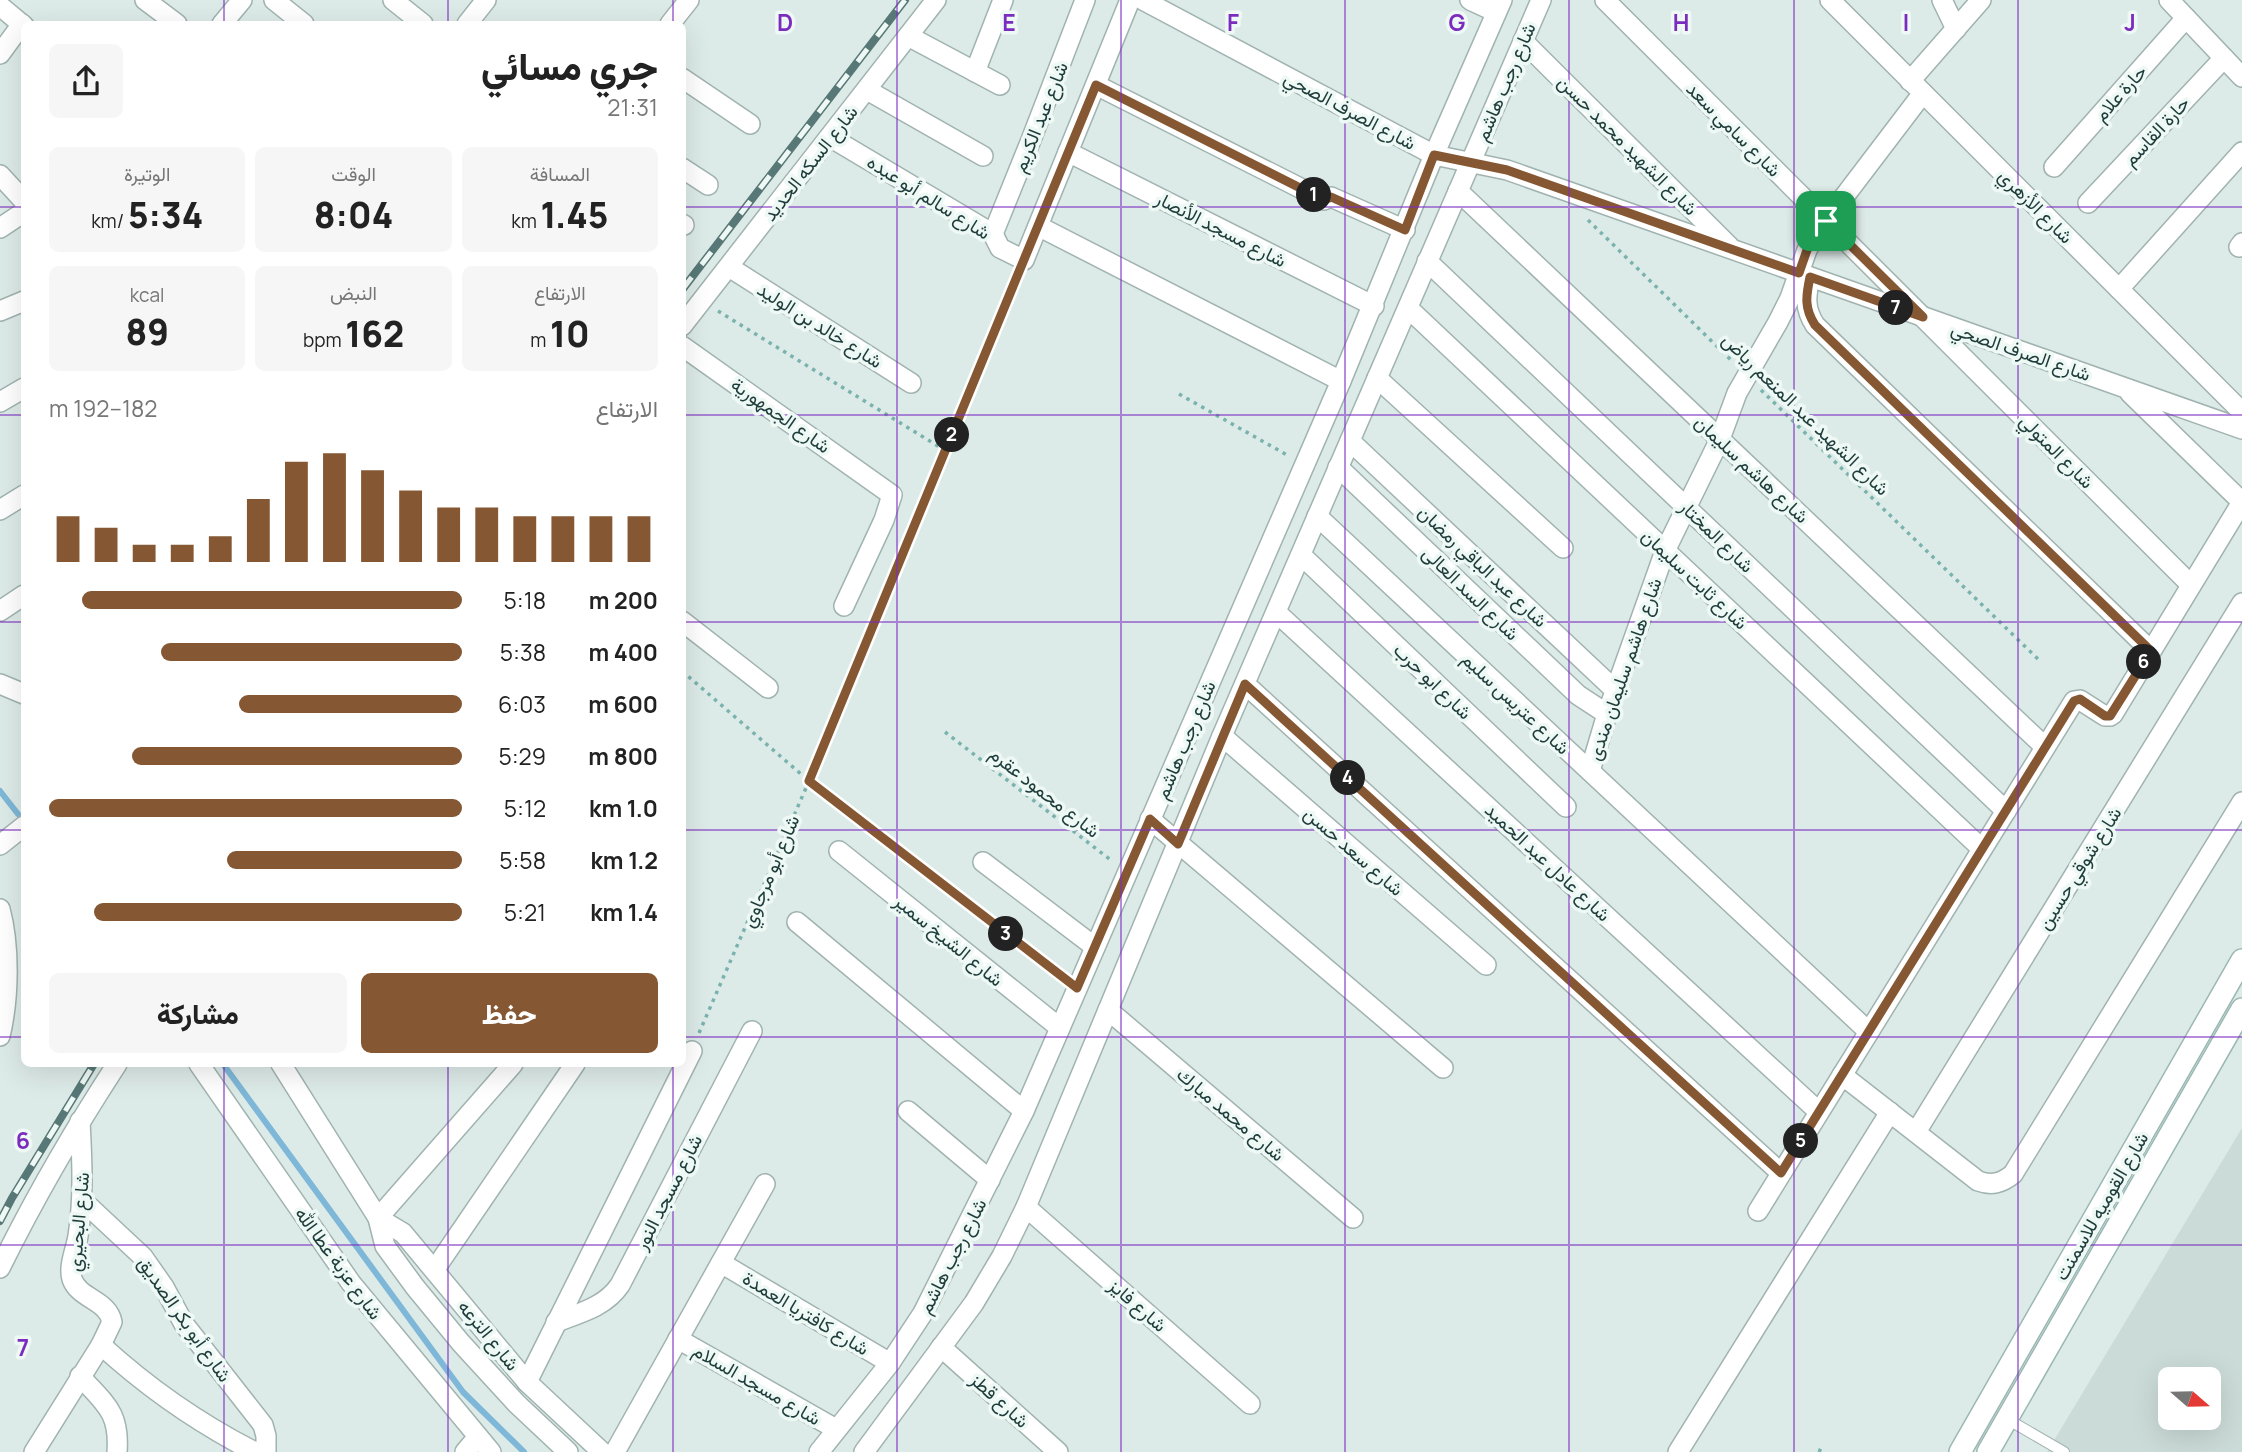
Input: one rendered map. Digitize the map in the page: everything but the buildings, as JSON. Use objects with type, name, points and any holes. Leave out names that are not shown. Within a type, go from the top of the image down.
[{"type":"main road","name":"شارع القوميه للاسمنت","points":[[1961,1452],[2242,960]]},
{"type":"main road","name":"شارع القوميه للاسمنت","points":[[1988,1452],[2242,1009]]},
{"type":"main road","points":[[1986,1407],[2007,1419]]},
{"type":"street","points":[[145,0],[173,21]]},
{"type":"street","points":[[224,21],[242,0]]},
{"type":"street","points":[[274,0],[300,21]]},
{"type":"street","points":[[393,0],[419,21]]},
{"type":"street","points":[[469,21],[486,0]]},
{"type":"street","points":[[672,21],[689,0]]},
{"type":"street","name":"شارع السكه الحديد","points":[[686,321],[936,0]]},
{"type":"street","points":[[975,72],[1003,0]]},
{"type":"street","name":"شارع عبد الكريم","points":[[993,233],[1085,0]]},
{"type":"street","points":[[1024,260],[1130,0]]},
{"type":"street","name":"شارع الصرف الصحي","points":[[1143,0],[1434,155],[1507,170],[2242,429]]},
{"type":"street","points":[[1470,0],[1499,6]]},
{"type":"street","name":"شارع رجب هاشم","points":[[864,1452],[974,1303],[1002,1256],[1026,1207],[1222,736],[1541,0]]},
{"type":"street","name":"شارع سامي سعد","points":[[1605,0],[1923,317]]},
{"type":"street","name":"شارع الأزهري","points":[[1829,0],[2242,412]]},
{"type":"street","points":[[1942,0],[1956,29]]},
{"type":"street","name":"شارع هاشم سليمان مندى","points":[[1590,771],[1607,714],[1665,551],[1720,439],[1746,375],[1804,275],[1807,250],[1956,29],[1981,0]]},
{"type":"street","points":[[2169,0],[2242,77]]},
{"type":"street","points":[[0,6],[21,23]]},
{"type":"street","name":"شارع رجب هاشم","points":[[818,1452],[890,1363],[929,1303],[1024,1111],[1374,306],[1434,155],[1499,6]]},
{"type":"street","name":"حارة علام","points":[[2053,167],[2186,18]]},
{"type":"street","points":[[0,54],[21,28]]},
{"type":"street","points":[[908,36],[1000,85]]},
{"type":"street","name":"شارع الشهيد محمد حسن","points":[[1522,41],[1732,249]]},
{"type":"street","name":"حارة القاسم","points":[[2088,203],[2224,58]]},
{"type":"street","points":[[686,81],[750,124]]},
{"type":"street","points":[[1096,85],[1324,200],[1331,197],[1405,230]]},
{"type":"street","points":[[867,90],[983,156]]},
{"type":"street","name":"شارع سالم أبو عبده","points":[[830,137],[993,233],[1000,248],[1024,260]]},
{"type":"street","name":"شارع مسجد الأنصار","points":[[1068,152],[1374,306]]},
{"type":"street","points":[[2119,289],[2242,152]]},
{"type":"street","points":[[686,171],[708,185]]},
{"type":"street","points":[[0,175],[21,198]]},
{"type":"street","name":"شارع هاشم سليمان","points":[[1458,191],[2045,747]]},
{"type":"street","points":[[0,228],[21,214]]},
{"type":"street","points":[[1038,226],[1341,381]]},
{"type":"street","name":"شارع المختار","points":[[1427,261],[2006,811]]},
{"type":"street","name":"شارع خالد بن الوليد","points":[[729,267],[911,383]]},
{"type":"street","points":[[1804,275],[1806,305],[1815,325],[2151,651]]},
{"type":"street","points":[[0,311],[21,302]]},
{"type":"street","name":"شارع ثابت سليمان","points":[[1408,308],[1982,849]]},
{"type":"street","name":"شارع المتولي","points":[[1923,317],[2191,585]]},
{"type":"street","name":"شارع الجمهورية","points":[[686,349],[892,495],[884,520],[844,606]]},
{"type":"street","points":[[1377,378],[1563,548]]},
{"type":"street","points":[[1758,1211],[2076,700],[2080,699],[2105,716],[2112,715],[2242,502],[2124,387]]},
{"type":"street","points":[[0,402],[21,390]]},
{"type":"street","name":"شارع عبد الباقي رمضان","points":[[1350,441],[1616,691]]},
{"type":"street","name":"شارع السد العالى","points":[[1338,467],[1578,695],[1607,714]]},
{"type":"street","points":[[0,510],[21,497]]},
{"type":"street","name":"شارع عتريس سليم","points":[[1317,516],[1869,1032]]},
{"type":"street","name":"شارع ابو حرب","points":[[1301,555],[1566,807]]},
{"type":"street","points":[[0,611],[21,597]]},
{"type":"street","name":"شارع شوقي حسين","points":[[1916,1132],[2242,603]]},
{"type":"street","name":"شارع عادل عبد الحميد","points":[[1276,612],[1819,1112]]},
{"type":"street","points":[[686,624],[768,688]]},
{"type":"street","points":[[0,684],[21,693]]},
{"type":"street","points":[[1245,684],[1781,1173]]},
{"type":"street","name":"شارع سعد حسن","points":[[1222,736],[1486,965]]},
{"type":"street","points":[[1842,1075],[1978,1181],[1997,1184],[2006,1180],[2013,1174],[2242,802]]},
{"type":"street","points":[[1150,819],[1443,1068]]},
{"type":"street","points":[[0,845],[21,828]]},
{"type":"street","name":"شارع الشيخ سمير","points":[[839,851],[1060,1028]]},
{"type":"street","points":[[983,862],[1095,947]]},
{"type":"street","points":[[0,909],[4,973],[4,1018],[0,1036]]},
{"type":"street","points":[[797,922],[1024,1111]]},
{"type":"street","name":"شارع محمد مبارك","points":[[1108,1010],[1353,1219]]},
{"type":"street","name":"شارع مسجد النور","points":[[556,1322],[602,1304],[620,1285],[752,1031]]},
{"type":"street","points":[[686,1063],[692,1051]]},
{"type":"street","points":[[0,1268],[28,1211],[115,1067]]},
{"type":"street","name":"شارع عزبة عطا الله","points":[[201,1067],[351,1283],[478,1447]]},
{"type":"street","name":"شارع الترعه","points":[[283,1067],[378,1218],[385,1246],[415,1287],[461,1343],[517,1404],[568,1452]]},
{"type":"street","points":[[378,1218],[510,1067]]},
{"type":"street","points":[[435,1269],[573,1067]]},
{"type":"street","points":[[527,1382],[684,1067]]},
{"type":"street","points":[[908,1111],[990,1180]]},
{"type":"street","points":[[1678,1452],[1889,1112]]},
{"type":"street","name":"شارع البحيري","points":[[34,1452],[111,1326],[107,1309],[79,1289],[72,1279],[82,1200],[80,1121]]},
{"type":"street","points":[[615,1452],[765,1184]]},
{"type":"street","name":"شارع أبو بكر الصديق","points":[[82,1200],[143,1257],[154,1272],[184,1324],[263,1425],[267,1436],[266,1452]]},
{"type":"street","name":"شارع فايز","points":[[1026,1207],[1250,1404]]},
{"type":"street","name":"شارع الترعه","points":[[378,1218],[403,1233],[527,1382],[602,1452]]},
{"type":"street","name":"شارع كافتريا العمدة","points":[[721,1263],[890,1363]]},
{"type":"street","name":"شارع مسجد السلام","points":[[678,1339],[836,1429]]},
{"type":"street","name":"شارع قطز","points":[[906,1339],[936,1354],[1058,1452]]},
{"type":"street","points":[[101,1345],[161,1395],[194,1418],[255,1452]]},
{"type":"street","points":[[80,1376],[111,1411],[116,1421],[117,1452]]},
{"type":"lane","points":[[2007,1419],[2064,1452]]},
{"type":"path","name":"شارع الشهيد عبد المنعم رياض","points":[[1582,215],[2040,661]]},
{"type":"path","name":"شارع أبو مرجاوي","points":[[692,1051],[809,781],[1024,260]]},
{"type":"path","points":[[702,302],[946,451]]},
{"type":"path","points":[[1179,394],[1304,465]]},
{"type":"path","points":[[686,674],[809,781],[1077,988]]},
{"type":"path","name":"شارع محمود عقرم","points":[[945,732],[1127,873]]},
{"type":"shaded area","points":[[2242,1128],[2242,1452],[2047,1452]]},
{"type":"waterway","points":[[0,791],[18,814]]},
{"type":"waterway","points":[[225,1067],[463,1392],[524,1452]]},
{"type":"railway","points":[[686,285],[905,0]]},
{"type":"railway","points":[[0,1221],[92,1067]]},
{"type":"route","points":[[1096,85],[1324,200],[1331,197],[1405,230],[1434,155],[1507,170],[1799,273],[1807,250],[1826,221],[1923,317],[1810,277],[1805,296],[1808,313],[1815,325],[2151,651],[2110,716],[2105,716],[2080,699],[2074,701],[1781,1173],[1245,684],[1178,844],[1150,819],[1077,988],[809,781],[1096,85]]}]
